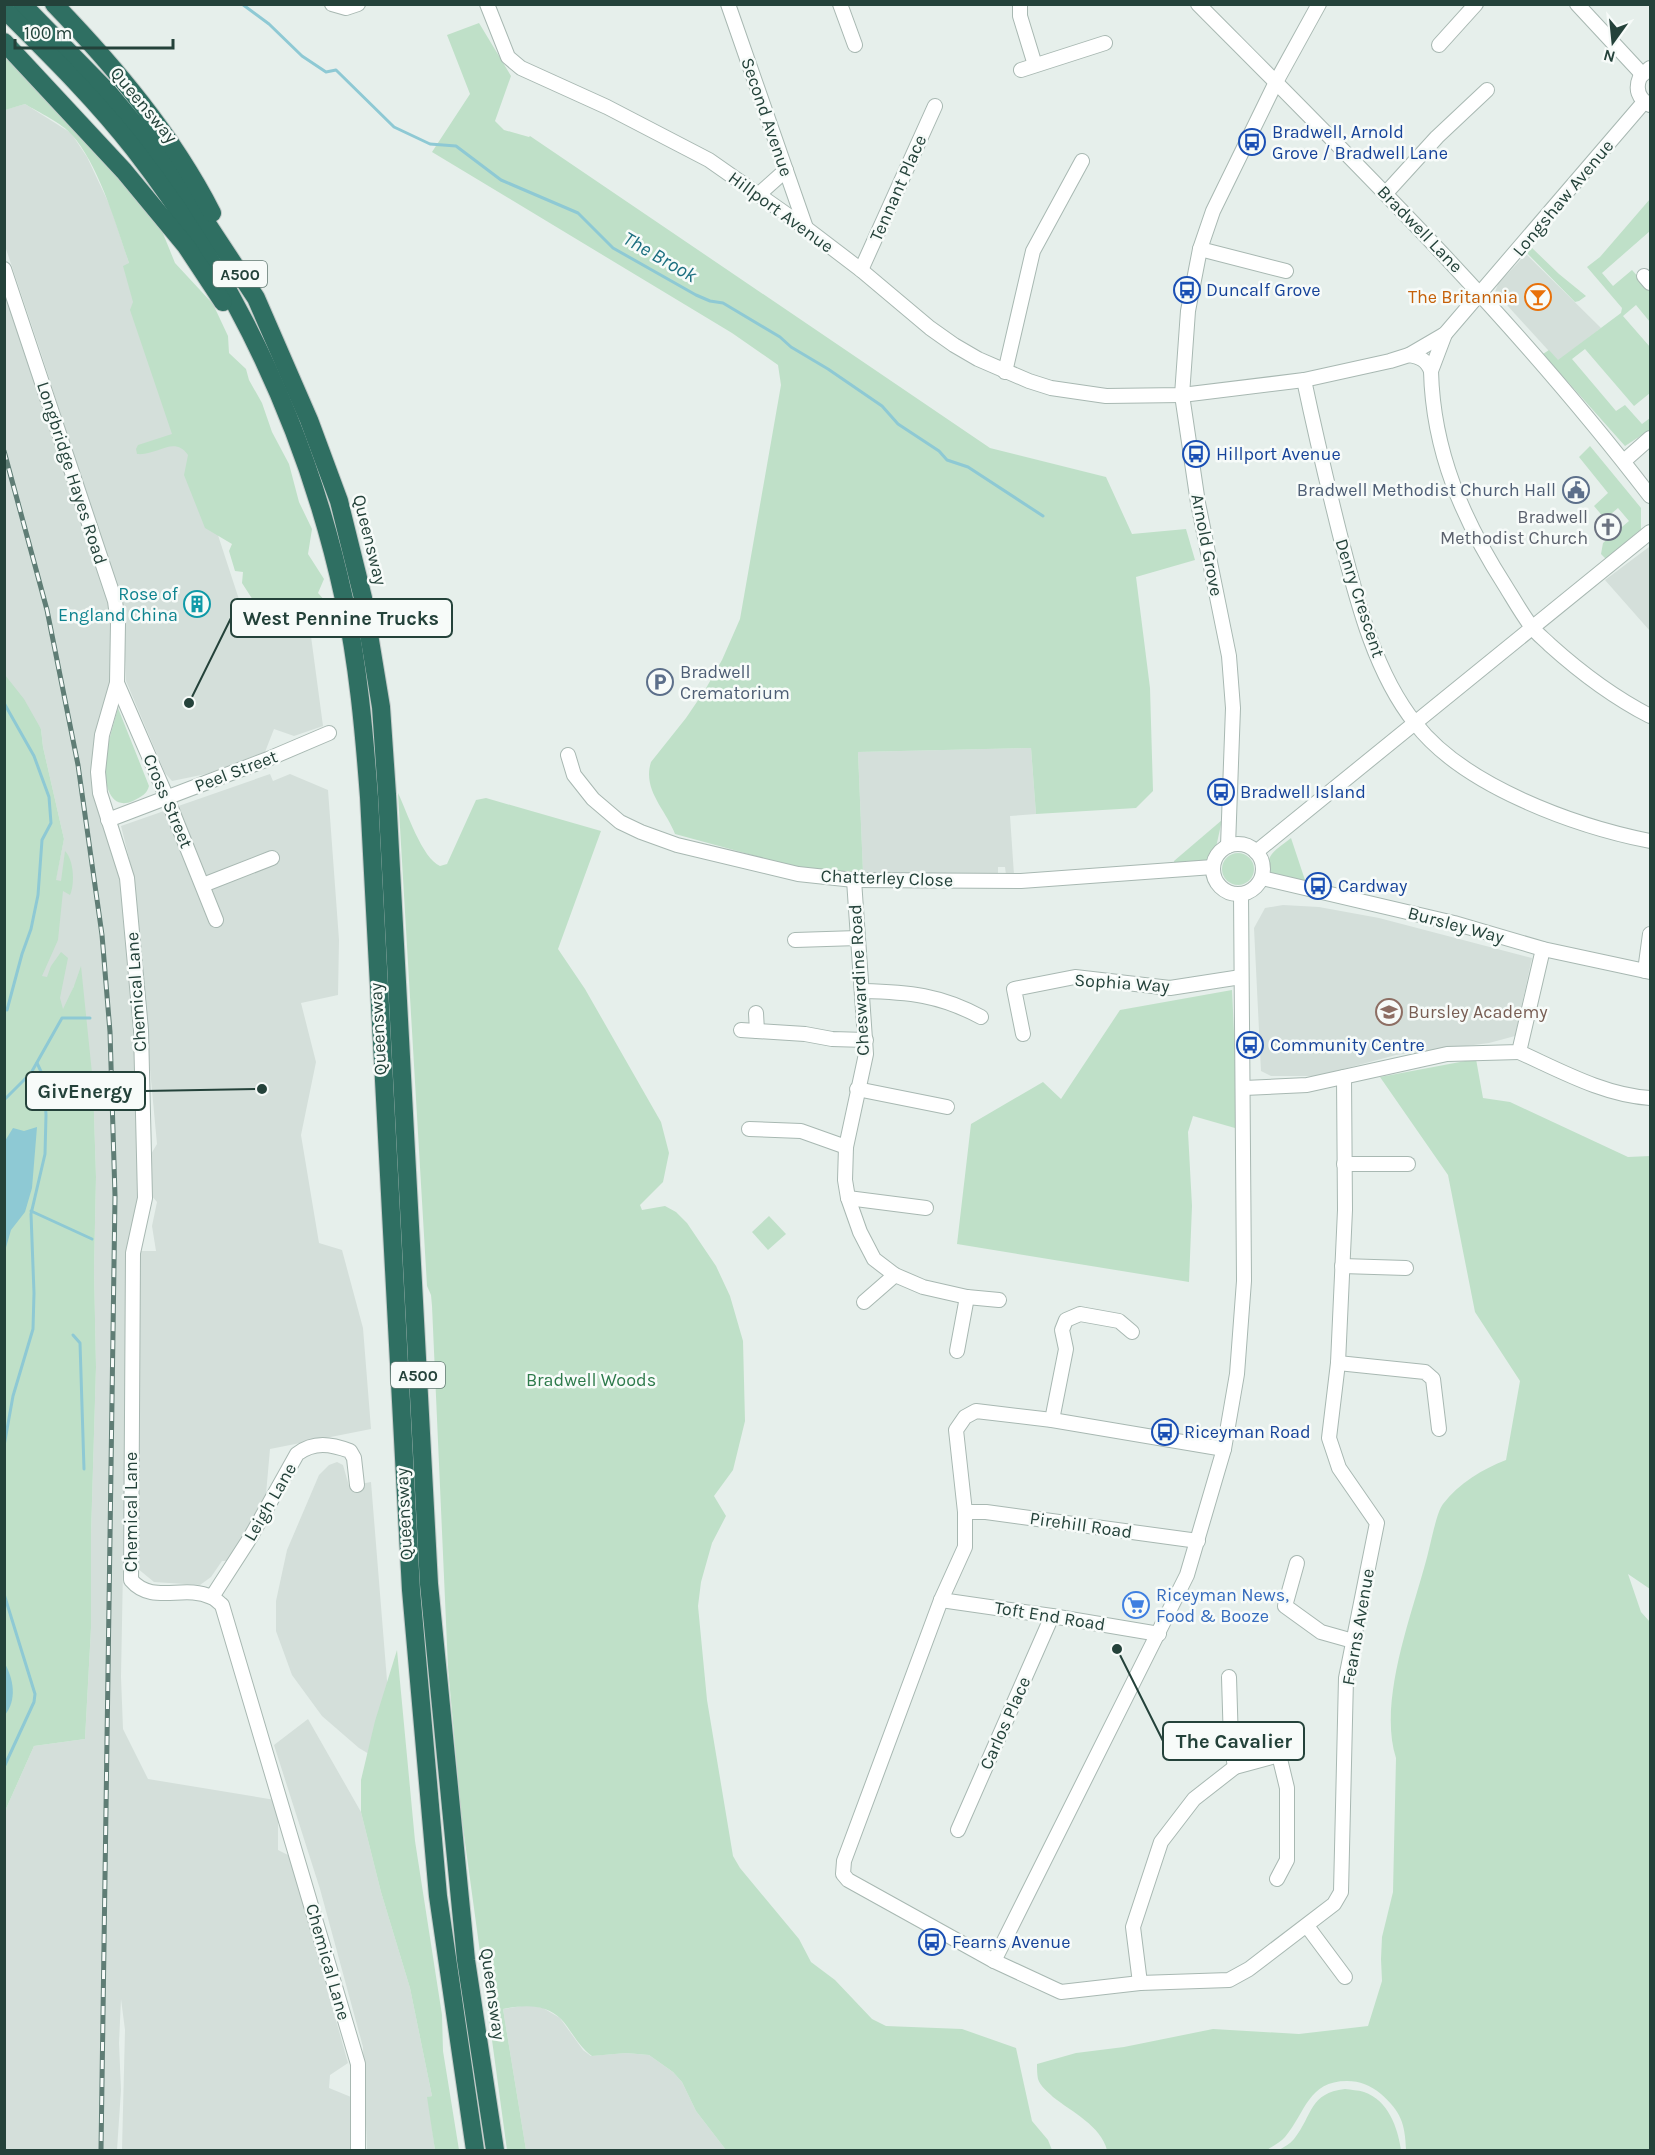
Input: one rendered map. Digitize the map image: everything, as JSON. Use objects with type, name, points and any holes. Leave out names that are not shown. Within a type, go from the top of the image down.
[{"type":"highway","name":"Queensway","points":[[22,4],[108,92],[149,141],[256,298],[309,420],[339,501],[363,598],[381,707],[429,1584],[466,1959],[495,2151]]},
{"type":"highway","points":[[54,4],[92,43],[148,112],[201,191],[256,298]]},
{"type":"highway","name":"Queensway","points":[[4,9],[101,109],[159,183],[219,273],[270,371],[298,440],[322,513],[345,601],[362,710],[369,797],[411,1590],[438,1896],[475,2151]]},
{"type":"highway","points":[[4,42],[124,171],[162,216],[186,246],[270,371]]},
{"type":"highway","points":[[451,1993],[457,2103],[466,2151]]},
{"type":"street","points":[[332,4],[346,8],[358,4]]},
{"type":"street","name":"Hillport Avenue","points":[[488,4],[508,57],[521,68],[675,141],[709,160],[806,228],[954,345],[1005,372],[1051,388],[1106,396],[1182,395],[1304,380],[1390,361],[1409,355],[1445,334],[1480,293]]},
{"type":"street","name":"Second Avenue","points":[[728,4],[806,228]]},
{"type":"street","points":[[840,4],[855,45]]},
{"type":"street","points":[[1020,4],[1020,16],[1035,65]]},
{"type":"street","name":"Bradwell Lane","points":[[1198,4],[1386,193],[1480,293],[1543,363],[1650,496]]},
{"type":"street","name":"Arnold Grove","points":[[1228,846],[1233,708],[1228,656],[1198,503],[1182,395],[1188,311],[1200,249],[1213,211],[1276,82],[1319,4]]},
{"type":"street","points":[[1439,45],[1476,4]]},
{"type":"street","points":[[1577,4],[1646,71],[1637,83],[1637,90],[1647,104]]},
{"type":"street","points":[[1021,70],[1105,43]]},
{"type":"street","points":[[1386,193],[1437,137],[1487,90]]},
{"type":"street","name":"Longshaw Avenue","points":[[1480,293],[1647,104]]},
{"type":"street","name":"Tennant Place","points":[[861,270],[934,106]]},
{"type":"street","points":[[1005,372],[1033,252],[1083,161]]},
{"type":"street","points":[[758,195],[786,170]]},
{"type":"street","points":[[1200,249],[1286,271]]},
{"type":"street","name":"Longbridge Hayes Road","points":[[4,269],[115,601],[118,623],[117,683],[98,756],[100,793],[108,820]]},
{"type":"street","points":[[1445,334],[1431,371],[1435,423],[1448,475],[1490,563],[1532,627],[1587,675],[1650,716]]},
{"type":"street","points":[[1409,355],[1424,360],[1431,371]]},
{"type":"street","name":"Denry Crescent","points":[[1304,380],[1342,545],[1367,629],[1382,665],[1415,724],[1441,749],[1495,787],[1553,813],[1650,841]]},
{"type":"street","points":[[1624,461],[1650,438]]},
{"type":"street","points":[[1256,852],[1650,532]]},
{"type":"street","name":"Cross Street","points":[[117,683],[167,798],[216,920]]},
{"type":"street","name":"Peel Street","points":[[108,820],[268,759],[329,733]]},
{"type":"street","name":"Chatterley Close","points":[[568,755],[574,775],[593,799],[620,822],[677,844],[798,874],[854,880],[1021,881],[1213,867]]},
{"type":"street","name":"Chemical Lane","points":[[108,820],[127,878],[141,1030],[145,1198],[133,1253],[131,1581],[139,1589],[149,1592],[196,1592],[212,1597],[222,1605],[358,2064],[358,2151]]},
{"type":"street","points":[[1245,845],[1256,852],[1261,859],[1262,878],[1250,891],[1233,894],[1222,889],[1217,882],[1213,867],[1217,855],[1228,846],[1245,845]]},
{"type":"street","points":[[203,885],[272,858]]},
{"type":"street","name":"Bursley Way","points":[[1262,878],[1454,923],[1542,949],[1648,972]]},
{"type":"street","name":"Cheswardine Road","points":[[854,880],[866,1054],[846,1147],[845,1180],[848,1198],[860,1232],[874,1259],[896,1275],[923,1287],[967,1297],[999,1300]]},
{"type":"street","points":[[994,1961],[1187,1575],[1224,1449],[1237,1374],[1244,1281],[1241,894]]},
{"type":"street","points":[[1648,972],[1650,934]]},
{"type":"street","points":[[804,936],[858,938]]},
{"type":"street","points":[[1519,1053],[1542,949]]},
{"type":"street","name":"Sophia Way","points":[[1023,1034],[1014,989],[1075,977],[1170,988],[1241,977]]},
{"type":"street","points":[[863,991],[906,992],[926,996],[946,1001],[981,1017]]},
{"type":"street","points":[[756,1013],[757,1031]]},
{"type":"street","points":[[741,1030],[866,1040]]},
{"type":"street","points":[[1244,1088],[1307,1085],[1447,1054],[1519,1053],[1601,1088],[1630,1097],[1650,1098]]},
{"type":"street","name":"Fearns Avenue","points":[[1224,1449],[1052,1420],[976,1411],[965,1417],[956,1430],[965,1512],[965,1546],[941,1600],[844,1861],[843,1874],[848,1880],[994,1961],[1061,1992],[1140,1983],[1229,1980],[1249,1969],[1335,1904],[1341,1892],[1346,1678],[1377,1523],[1339,1468],[1329,1438],[1338,1363],[1344,1164],[1344,1077]]},
{"type":"street","points":[[857,1089],[947,1107]]},
{"type":"street","points":[[749,1129],[801,1131],[846,1147]]},
{"type":"street","points":[[1344,1164],[1408,1164]]},
{"type":"street","points":[[848,1198],[926,1208]]},
{"type":"street","points":[[1341,1266],[1406,1269]]},
{"type":"street","points":[[864,1302],[896,1275]]},
{"type":"street","points":[[957,1351],[967,1297]]},
{"type":"street","points":[[1052,1420],[1066,1349],[1062,1330],[1066,1320],[1080,1314],[1119,1321],[1132,1332]]},
{"type":"street","points":[[1338,1363],[1425,1372],[1433,1379],[1435,1424]]},
{"type":"street","name":"Leigh Lane","points":[[212,1597],[250,1538],[297,1455],[305,1449],[328,1444],[350,1451],[354,1458],[357,1485]]},
{"type":"street","name":"Pirehill Road","points":[[965,1512],[986,1512],[1198,1541]]},
{"type":"street","points":[[1297,1563],[1285,1605],[1321,1632],[1353,1641]]},
{"type":"street","name":"Toft End Road","points":[[941,1600],[1159,1634]]},
{"type":"street","name":"Carlos Place","points":[[958,1830],[1052,1616]]},
{"type":"street","points":[[1229,1677],[1231,1743],[1235,1767]]},
{"type":"street","points":[[1140,1983],[1133,1927],[1161,1842],[1194,1799],[1235,1767],[1279,1755],[1287,1788],[1287,1860],[1277,1879]]},
{"type":"street","points":[[1307,1926],[1345,1977]]},
{"type":"shaded area","points":[[25,104],[71,133],[87,157],[111,208],[250,633],[282,619],[308,614],[323,726],[294,736],[274,729],[265,752],[206,774],[172,781],[165,773],[126,681],[123,608],[5,246],[4,110]]},
{"type":"shaded area","points":[[1526,254],[1601,328],[1558,361],[1495,292],[1498,284]]},
{"type":"shaded area","points":[[5,294],[111,606],[113,676],[96,739],[92,764],[120,873],[136,1034],[141,1182],[127,1395],[121,1677],[123,1729],[148,1779],[275,1800],[278,1815],[278,1850],[290,1856],[348,2063],[330,2075],[329,2088],[351,2097],[351,2150],[122,2150],[125,2030],[121,1999],[119,2043],[121,2090],[117,2150],[5,2150],[5,1811],[34,1746],[85,1739],[91,1628],[96,1367],[94,1270],[96,1177],[93,1083],[74,986],[68,1002],[55,1022],[14,1001],[30,968],[47,922],[64,839],[41,729],[5,677]]},
{"type":"shaded area","points":[[1649,547],[1650,549],[1650,631],[1605,580]]},
{"type":"shaded area","points":[[1031,748],[1036,814],[1010,816],[1014,875],[1006,875],[1005,867],[998,867],[998,874],[866,876],[863,872],[858,752]]},
{"type":"shaded area","points":[[270,774],[273,781],[290,774],[328,790],[339,940],[338,995],[301,1003],[316,1062],[301,1135],[319,1243],[342,1250],[363,1328],[371,1429],[270,1449],[266,1494],[253,1524],[228,1561],[222,1561],[211,1577],[200,1585],[154,1582],[137,1568],[136,1509],[140,1251],[156,1251],[152,1226],[157,1202],[151,1195],[151,1154],[157,1144],[131,866],[121,826]]},
{"type":"shaded area","name":"Bursley Academy","points":[[1283,905],[1319,907],[1379,918],[1532,958],[1515,1036],[1489,1043],[1396,1055],[1317,1076],[1271,1076],[1261,1071],[1254,928],[1265,908]]},
{"type":"shaded area","points":[[337,1462],[343,1465],[349,1486],[371,1482],[393,1755],[374,1757],[359,1748],[322,1716],[292,1675],[276,1631],[276,1601],[287,1550],[319,1475],[329,1465]]},
{"type":"shaded area","points":[[308,1719],[361,1812],[381,1892],[410,1988],[432,2096],[428,2097],[435,2150],[367,2150],[363,2047],[320,1889],[274,1745]]},
{"type":"shaded area","points":[[528,2005],[543,2008],[560,2018],[583,2050],[591,2056],[626,2053],[649,2055],[673,2072],[682,2082],[696,2111],[726,2150],[526,2150],[503,2009]]},
{"type":"green space","points":[[479,23],[511,76],[495,121],[504,130],[530,136],[990,448],[1106,477],[1132,534],[1186,529],[1195,560],[1136,577],[1150,688],[1153,791],[1136,808],[1036,814],[1031,748],[858,752],[863,872],[796,867],[675,834],[652,791],[649,772],[651,762],[705,690],[722,660],[740,619],[781,385],[778,365],[732,333],[432,152],[470,94],[447,35]]},
{"type":"green space","points":[[4,52],[84,137],[160,226],[175,263],[213,304],[228,336],[229,353],[246,369],[249,380],[262,403],[272,432],[289,464],[299,502],[312,529],[308,554],[324,579],[318,593],[335,612],[333,627],[311,630],[308,614],[282,619],[250,633],[247,621],[262,614],[242,583],[243,572],[235,571],[229,551],[232,544],[205,528],[184,475],[188,455],[183,449],[171,446],[145,454],[137,454],[138,445],[172,434],[130,310],[133,302],[123,266],[129,263],[98,179],[82,148],[72,135],[56,122],[25,104],[5,110]]},
{"type":"green space","points":[[1650,199],[1650,231],[1602,273],[1613,286],[1632,270],[1650,290],[1650,322],[1636,305],[1623,316],[1650,347],[1650,393],[1634,406],[1585,349],[1572,359],[1616,411],[1625,405],[1642,424],[1650,418],[1650,431],[1625,446],[1543,354],[1549,350],[1558,360],[1621,313],[1622,308],[1587,267],[1600,257]]},
{"type":"green space","points":[[1530,246],[1586,296],[1575,302],[1525,251]]},
{"type":"green space","points":[[1590,446],[1641,508],[1641,529],[1606,559],[1601,554],[1603,543],[1629,521],[1618,508],[1605,519],[1594,506],[1608,493],[1579,457]]},
{"type":"green space","points":[[5,675],[24,699],[41,729],[64,839],[56,880],[61,881],[65,851],[73,872],[70,895],[63,891],[58,940],[42,976],[47,977],[51,966],[61,952],[68,958],[60,998],[63,1009],[81,966],[93,1083],[96,1177],[94,1270],[96,1367],[91,1628],[85,1739],[34,1746],[5,1811]]},
{"type":"green space","points":[[118,708],[149,786],[141,797],[124,803],[111,796],[105,771],[107,748]]},
{"type":"green space","name":"Bradwell Woods","points":[[398,793],[421,844],[433,861],[440,866],[447,864],[476,800],[486,798],[601,831],[558,949],[585,989],[661,1122],[669,1153],[663,1182],[640,1205],[642,1210],[665,1206],[676,1212],[687,1223],[716,1266],[730,1296],[743,1341],[745,1421],[733,1470],[714,1496],[726,1516],[712,1543],[701,1582],[698,1606],[707,1700],[733,1856],[740,1868],[799,1939],[811,1962],[835,1980],[872,2019],[886,2026],[962,2029],[1016,2048],[1032,2121],[1048,2140],[1052,2150],[726,2150],[696,2111],[682,2082],[673,2072],[649,2055],[626,2053],[592,2056],[555,2014],[534,2006],[526,2006],[503,2009],[526,2150],[507,2150],[461,1813],[448,1667],[432,1306],[427,1286]]},
{"type":"green space","points":[[1222,820],[1213,861],[1174,864],[1174,861]]},
{"type":"green space","points":[[1291,838],[1306,883],[1272,874],[1269,868],[1268,863],[1272,853]]},
{"type":"green space","points":[[1238,853],[1249,858],[1254,869],[1249,880],[1238,885],[1227,880],[1222,869],[1227,858]]},
{"type":"green space","points":[[1232,990],[1237,1096],[1235,1128],[1193,1116],[1188,1132],[1192,1206],[1189,1282],[957,1244],[971,1124],[1043,1082],[1061,1099],[1120,1010]]},
{"type":"green space","points":[[1476,1059],[1483,1098],[1510,1102],[1628,1157],[1650,1156],[1650,1589],[1628,1574],[1641,1612],[1650,1622],[1650,2150],[1406,2150],[1403,2125],[1393,2107],[1381,2094],[1369,2086],[1347,2081],[1334,2082],[1316,2092],[1285,2137],[1267,2150],[1107,2150],[1104,2141],[1092,2127],[1042,2086],[1038,2079],[1037,2064],[1076,2053],[1124,2047],[1213,2029],[1299,2034],[1368,2026],[1382,1981],[1382,1937],[1393,1892],[1396,1758],[1391,1711],[1405,1633],[1440,1508],[1449,1496],[1464,1483],[1480,1472],[1506,1460],[1520,1381],[1475,1312],[1448,1175],[1380,1077]]},
{"type":"green space","points":[[769,1216],[786,1234],[768,1250],[752,1232]]},
{"type":"green space","points":[[397,1650],[415,1841],[442,2015],[443,2051],[459,2150],[435,2150],[427,2097],[432,2096],[410,1988],[381,1892],[361,1812],[361,1780],[375,1721]]},
{"type":"green space","points":[[1345,2089],[1364,2092],[1379,2101],[1394,2124],[1401,2150],[1279,2150],[1294,2139],[1318,2100],[1333,2091]]},
{"type":"water","points":[[37,1127],[32,1188],[25,1212],[11,1230],[5,1251],[5,1141],[13,1128],[24,1131]]},
{"type":"water","points":[[4,1662],[13,1689],[11,1703],[5,1715]]},
{"type":"waterway","name":"The Brook","points":[[242,4],[269,24],[302,56],[326,72],[336,70],[394,127],[430,144],[456,146],[501,180],[578,213],[613,248],[696,295],[723,303],[780,337],[791,347],[882,406],[898,424],[939,451],[947,460],[968,467],[1043,516]]},
{"type":"waterway","points":[[4,703],[34,756],[49,797],[51,823],[42,840],[38,895],[31,929],[7,1010]]},
{"type":"waterway","points":[[4,1100],[31,1073],[62,1018],[90,1018]]},
{"type":"waterway","points":[[4,1446],[13,1396],[33,1329],[31,1214],[45,1154],[46,1115],[44,1078],[37,1063]]},
{"type":"waterway","points":[[31,1211],[92,1239]]},
{"type":"waterway","points":[[73,1335],[80,1343],[84,1469]]},
{"type":"waterway","points":[[4,1594],[35,1694],[34,1702],[4,1767]]},
{"type":"railway","points":[[4,451],[47,610],[78,765],[102,935],[110,1032],[115,1196],[101,2150]]},
{"type":"place","name":"Bradwell, Arnold Grove / Bradwell Lane","points":[[1252,142]]},
{"type":"place","name":"Duncalf Grove","points":[[1187,290]]},
{"type":"place","name":"The Britannia","points":[[1538,297]]},
{"type":"place","name":"Hillport Avenue","points":[[1196,454]]},
{"type":"place","name":"Bradwell Methodist Church Hall","points":[[1576,490]]},
{"type":"place","name":"Bradwell Methodist Church","points":[[1608,527]]},
{"type":"place","name":"Rose of England China","points":[[197,604]]},
{"type":"place","name":"Bradwell Crematorium","points":[[660,682]]},
{"type":"place","name":"West Pennine Trucks","points":[[189,703]]},
{"type":"place","name":"Bradwell Island","points":[[1221,792]]},
{"type":"place","name":"Cardway","points":[[1318,886]]},
{"type":"place","name":"Bursley Academy","points":[[1389,1012]]},
{"type":"place","name":"Community Centre","points":[[1250,1045]]},
{"type":"place","name":"GivEnergy","points":[[262,1089]]},
{"type":"place","name":"Riceyman Road","points":[[1165,1432]]},
{"type":"place","name":"Riceyman News, Food & Booze","points":[[1136,1605]]},
{"type":"place","name":"The Cavalier","points":[[1117,1649]]},
{"type":"place","name":"Fearns Avenue","points":[[932,1942]]}]
